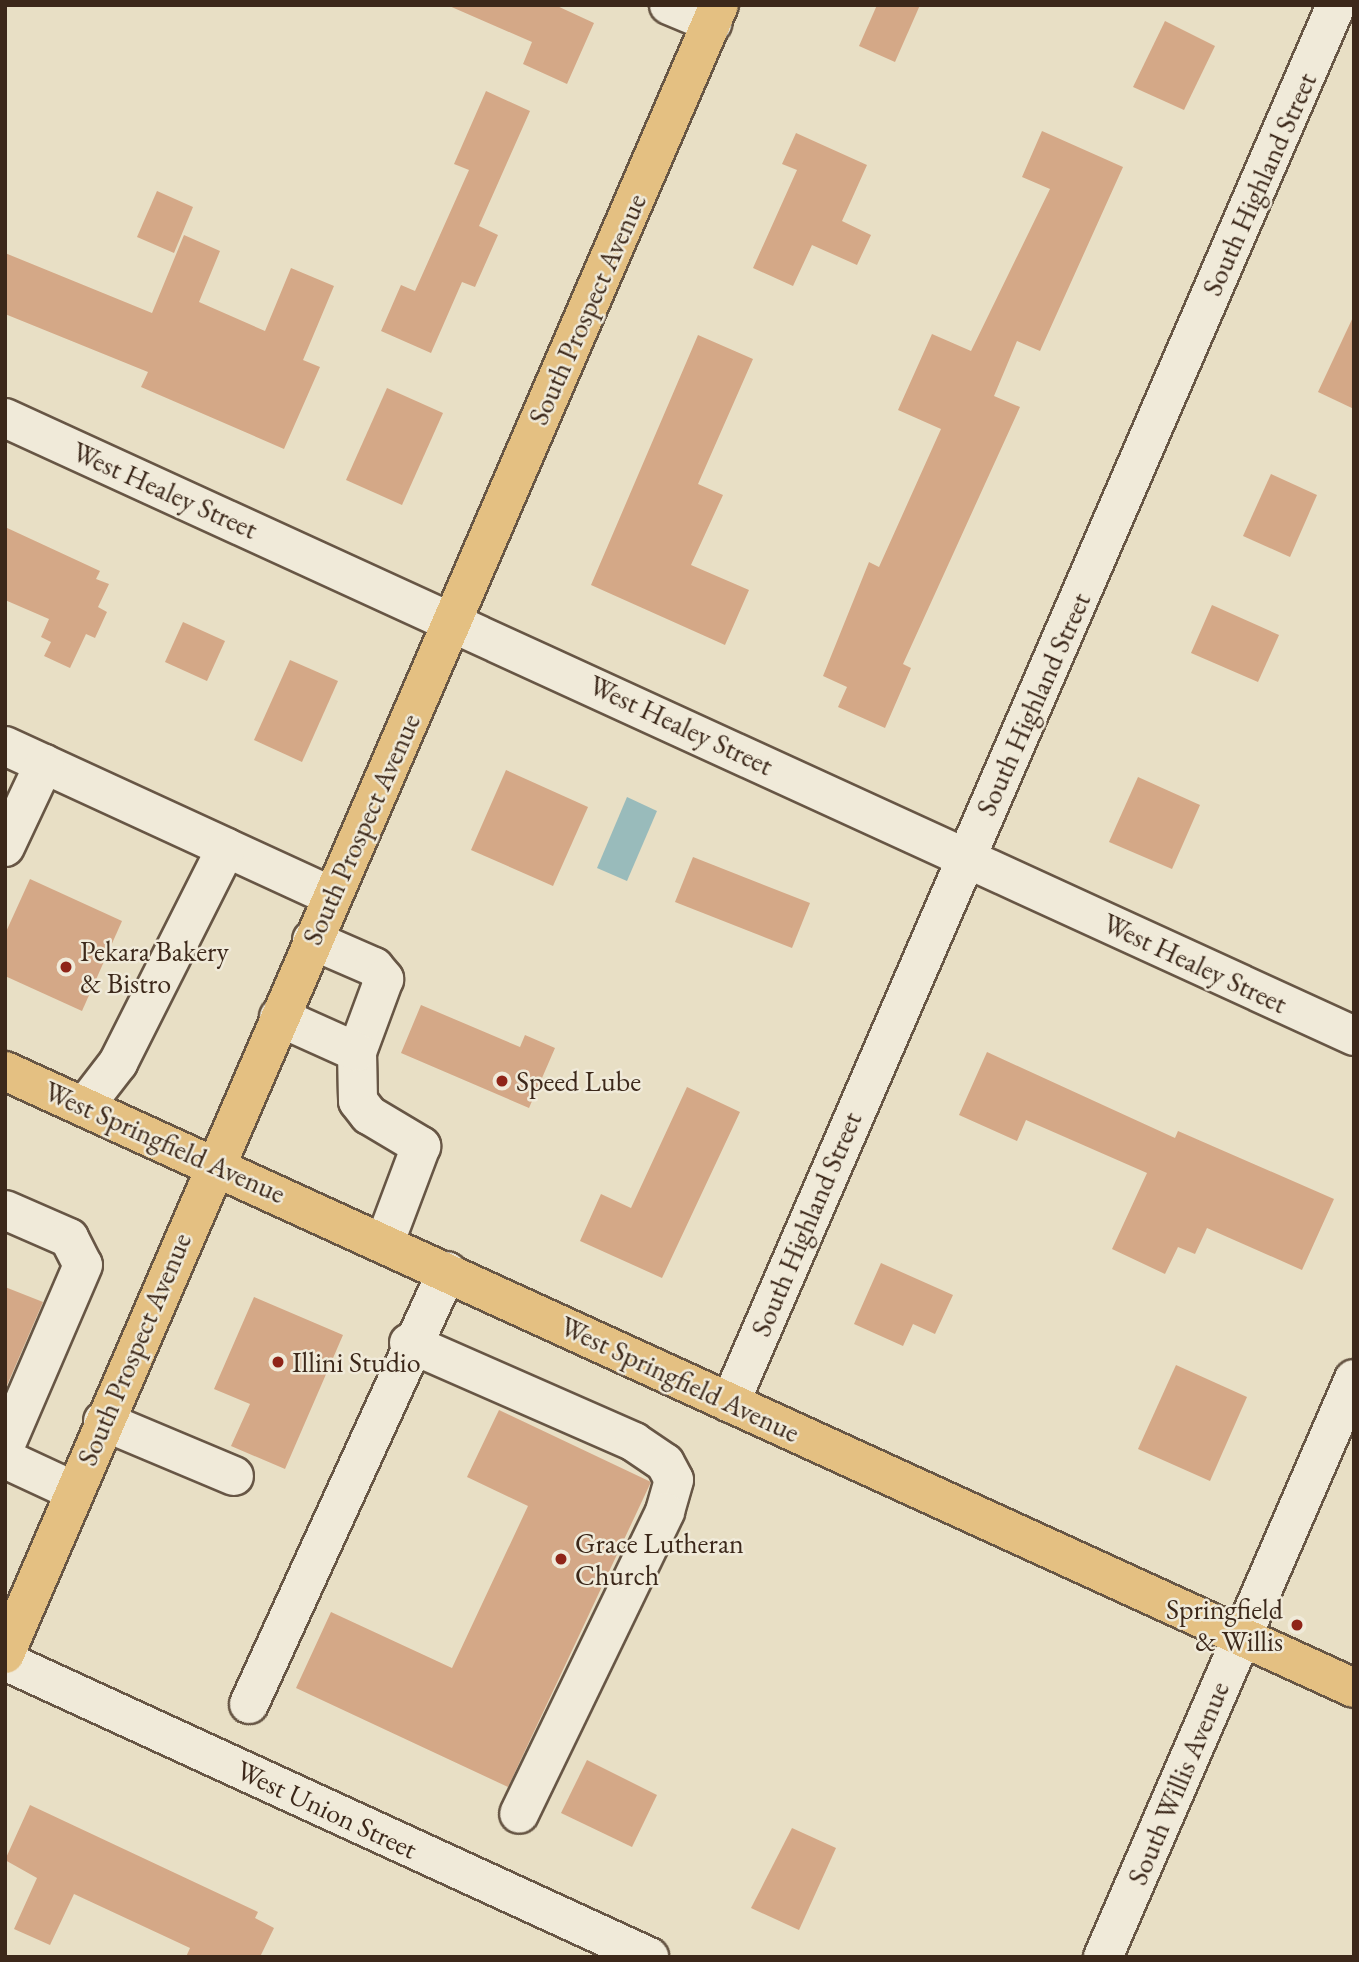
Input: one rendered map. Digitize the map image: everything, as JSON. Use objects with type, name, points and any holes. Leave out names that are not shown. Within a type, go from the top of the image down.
[{"type":"main road","name":"South Prospect Avenue","points":[[5,1654],[103,1421],[715,14]]},
{"type":"main road","name":"West Springfield Avenue","points":[[5,1071],[215,1163],[730,1403],[1354,1688]]},
{"type":"street","points":[[669,5],[715,14]]},
{"type":"street","name":"South Highland Street","points":[[730,1403],[1336,5]]},
{"type":"street","name":"West Healey Street","points":[[5,418],[452,620],[1354,1037]]},
{"type":"street","points":[[5,746],[331,896]]},
{"type":"street","points":[[5,847],[44,764]]},
{"type":"street","points":[[84,1107],[118,1063],[226,848]]},
{"type":"street","points":[[312,940],[374,967],[384,979],[357,1052],[358,1101],[369,1115],[421,1146],[385,1242]]},
{"type":"street","points":[[279,1017],[357,1052]]},
{"type":"street","points":[[5,1210],[69,1238],[83,1265],[76,1290],[5,1446]]},
{"type":"street","points":[[249,1704],[409,1343],[425,1322],[447,1271]]},
{"type":"street","points":[[409,1343],[634,1442],[666,1463],[674,1480],[665,1512],[519,1814]]},
{"type":"street","name":"South Willis Avenue","points":[[1103,1957],[1354,1379]]},
{"type":"street","points":[[103,1421],[234,1476]]},
{"type":"street","points":[[5,1459],[74,1491]]},
{"type":"street","name":"West Union Street","points":[[5,1661],[649,1957]]},
{"type":"water","points":[[627,797],[657,811],[627,881],[597,868]]},
{"type":"building","points":[[447,5],[555,5],[594,23],[567,84],[523,64],[532,42]]},
{"type":"building","points":[[877,5],[920,5],[895,62],[859,46]]},
{"type":"building","points":[[1165,21],[1215,46],[1184,110],[1133,87]]},
{"type":"building","points":[[486,91],[530,111],[479,226],[498,235],[475,287],[462,282],[431,353],[381,331],[401,285],[415,291],[469,170],[454,164]]},
{"type":"building","points":[[1042,131],[1123,167],[1040,351],[1017,341],[994,396],[1020,407],[903,664],[911,668],[885,728],[838,707],[847,687],[823,676],[869,562],[879,567],[941,429],[898,410],[932,334],[971,351],[1050,189],[1022,177]]},
{"type":"building","points":[[796,133],[867,165],[842,221],[871,235],[857,265],[812,245],[793,286],[753,268],[797,170],[782,164]]},
{"type":"building","points":[[157,191],[193,207],[174,253],[137,237]]},
{"type":"building","points":[[184,235],[220,251],[199,302],[265,331],[291,268],[334,286],[303,360],[320,367],[284,449],[141,387],[148,372],[5,314],[5,253],[152,313]]},
{"type":"building","points":[[1354,315],[1354,409],[1318,392]]},
{"type":"building","points":[[698,335],[753,359],[698,484],[723,495],[691,565],[749,590],[725,645],[591,585]]},
{"type":"building","points":[[387,388],[443,413],[402,505],[346,480]]},
{"type":"building","points":[[1271,474],[1317,495],[1290,557],[1243,536]]},
{"type":"building","points":[[5,527],[100,571],[96,579],[109,584],[98,607],[107,612],[95,638],[86,634],[70,668],[44,656],[51,642],[41,637],[49,619],[5,600]]},
{"type":"building","points":[[1212,605],[1279,635],[1258,682],[1191,653]]},
{"type":"building","points":[[183,622],[225,641],[207,681],[165,662]]},
{"type":"building","points":[[290,660],[338,681],[302,762],[254,740]]},
{"type":"building","points":[[506,770],[588,807],[553,886],[471,850]]},
{"type":"building","points":[[1138,777],[1200,805],[1172,869],[1109,842]]},
{"type":"building","points":[[693,857],[810,903],[792,948],[675,902]]},
{"type":"building","points":[[30,879],[122,921],[82,1011],[5,976],[5,934]]},
{"type":"building","name":"Speed Lube","points":[[421,1005],[520,1047],[525,1035],[555,1048],[529,1108],[401,1053]]},
{"type":"building","points":[[987,1052],[1175,1138],[1178,1131],[1334,1199],[1302,1270],[1207,1228],[1195,1254],[1178,1247],[1165,1274],[1112,1249],[1147,1173],[1026,1120],[1017,1141],[959,1115]]},
{"type":"building","points":[[687,1087],[740,1112],[662,1278],[580,1241],[601,1194],[631,1208]]},
{"type":"building","points":[[881,1263],[953,1295],[935,1334],[913,1324],[903,1346],[854,1324]]},
{"type":"building","points":[[5,1287],[43,1302],[5,1390]]},
{"type":"building","name":"Illini Studio","points":[[254,1297],[343,1335],[285,1469],[231,1446],[250,1404],[214,1389]]},
{"type":"building","points":[[1176,1365],[1247,1397],[1210,1481],[1138,1449]]},
{"type":"building","name":"Grace Lutheran Church","points":[[499,1410],[651,1482],[508,1787],[296,1688],[331,1612],[452,1668],[528,1506],[467,1477]]},
{"type":"building","points":[[587,1760],[657,1795],[632,1847],[561,1813]]},
{"type":"building","points":[[30,1805],[258,1912],[255,1918],[274,1928],[260,1957],[186,1957],[190,1948],[74,1894],[50,1945],[14,1929],[37,1878],[5,1860]]},
{"type":"building","points":[[792,1828],[836,1848],[799,1930],[751,1908]]},
{"type":"place","name":"Pekara Bakery & Bistro","points":[[66,967]]},
{"type":"place","name":"Speed Lube","points":[[502,1081]]},
{"type":"place","name":"Illini Studio","points":[[278,1362]]},
{"type":"place","name":"Grace Lutheran Church","points":[[561,1559]]},
{"type":"place","name":"Springfield & Willis","points":[[1297,1625]]}]
